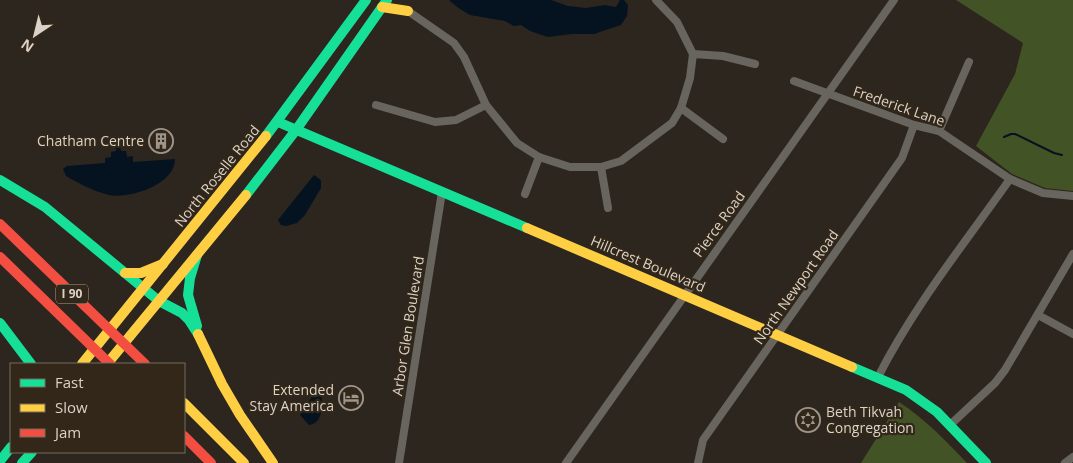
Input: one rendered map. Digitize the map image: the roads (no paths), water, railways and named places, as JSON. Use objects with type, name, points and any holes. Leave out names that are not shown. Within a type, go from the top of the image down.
[{"type":"main road","name":"North Roselle Road","points":[[83,363],[278,122],[366,0]]},
{"type":"main road","points":[[402,0],[408,11]]},
{"type":"main road","points":[[109,363],[296,130],[385,4],[408,11]]},
{"type":"main road","name":"Hillcrest Boulevard","points":[[278,122],[878,377],[916,396],[937,412],[986,463]]},
{"type":"main road","points":[[0,180],[58,217],[159,301],[182,313],[189,320],[200,337],[235,407],[273,463]]},
{"type":"main road","name":"I 90","points":[[0,224],[144,363]]},
{"type":"main road","points":[[197,255],[190,278],[188,295],[200,337]]},
{"type":"main road","name":"I 90","points":[[0,257],[107,363]]},
{"type":"main road","points":[[125,273],[141,273],[163,264]]},
{"type":"main road","points":[[0,323],[30,363]]},
{"type":"main road","points":[[0,335],[21,363]]},
{"type":"main road","points":[[185,404],[244,463]]},
{"type":"main road","points":[[185,437],[211,463]]},
{"type":"main road","points":[[0,461],[10,448]]},
{"type":"main road","points":[[22,463],[31,453]]},
{"type":"street","points":[[408,11],[454,43],[464,57],[486,105],[517,143],[539,157],[570,167],[601,167],[621,161],[672,122],[681,108],[690,78],[693,54],[677,22],[656,0]]},
{"type":"street","name":"Pierce Road","points":[[566,463],[894,0]]},
{"type":"street","points":[[693,54],[723,56],[755,64]]},
{"type":"street","points":[[939,131],[969,62]]},
{"type":"street","name":"Frederick Lane","points":[[794,81],[914,125],[939,131],[1010,179],[1043,193],[1073,196]]},
{"type":"street","points":[[376,105],[435,122],[456,120],[486,105]]},
{"type":"street","points":[[681,108],[723,138]]},
{"type":"street","name":"North Newport Road","points":[[698,463],[704,440],[902,158],[914,125]]},
{"type":"street","points":[[525,194],[539,157]]},
{"type":"street","points":[[601,167],[608,208]]},
{"type":"street","points":[[878,377],[896,342],[912,318],[1010,179]]},
{"type":"street","name":"Arbor Glen Boulevard","points":[[399,463],[442,192]]},
{"type":"street","points":[[950,425],[1005,370],[1073,254]]},
{"type":"street","points":[[1038,315],[1073,334]]},
{"type":"street","points":[[1065,463],[1073,457]]},
{"type":"water","points":[[449,0],[551,0],[568,6],[586,8],[605,5],[616,7],[620,0],[624,0],[628,5],[627,16],[621,25],[594,34],[548,37],[530,31],[521,25],[514,26],[505,21],[470,15]]},
{"type":"water","points":[[116,146],[120,146],[121,151],[126,151],[127,157],[133,156],[133,162],[175,159],[173,168],[168,176],[150,188],[118,196],[98,191],[66,176],[63,169],[67,166],[105,163],[105,158],[111,157],[111,152],[116,151]]},
{"type":"water","points":[[314,175],[321,180],[321,188],[305,215],[297,223],[286,226],[281,225],[278,220]]},
{"type":"water","points":[[318,391],[322,395],[321,413],[314,424],[309,425],[300,415],[315,392]]},
{"type":"waterway","points":[[1004,137],[1015,134],[1062,155]]},
{"type":"place","name":"Chatham Centre","points":[[161,141]]},
{"type":"place","name":"Extended Stay America","points":[[351,398]]},
{"type":"place","name":"Beth Tikvah Congregation","points":[[808,420]]}]
